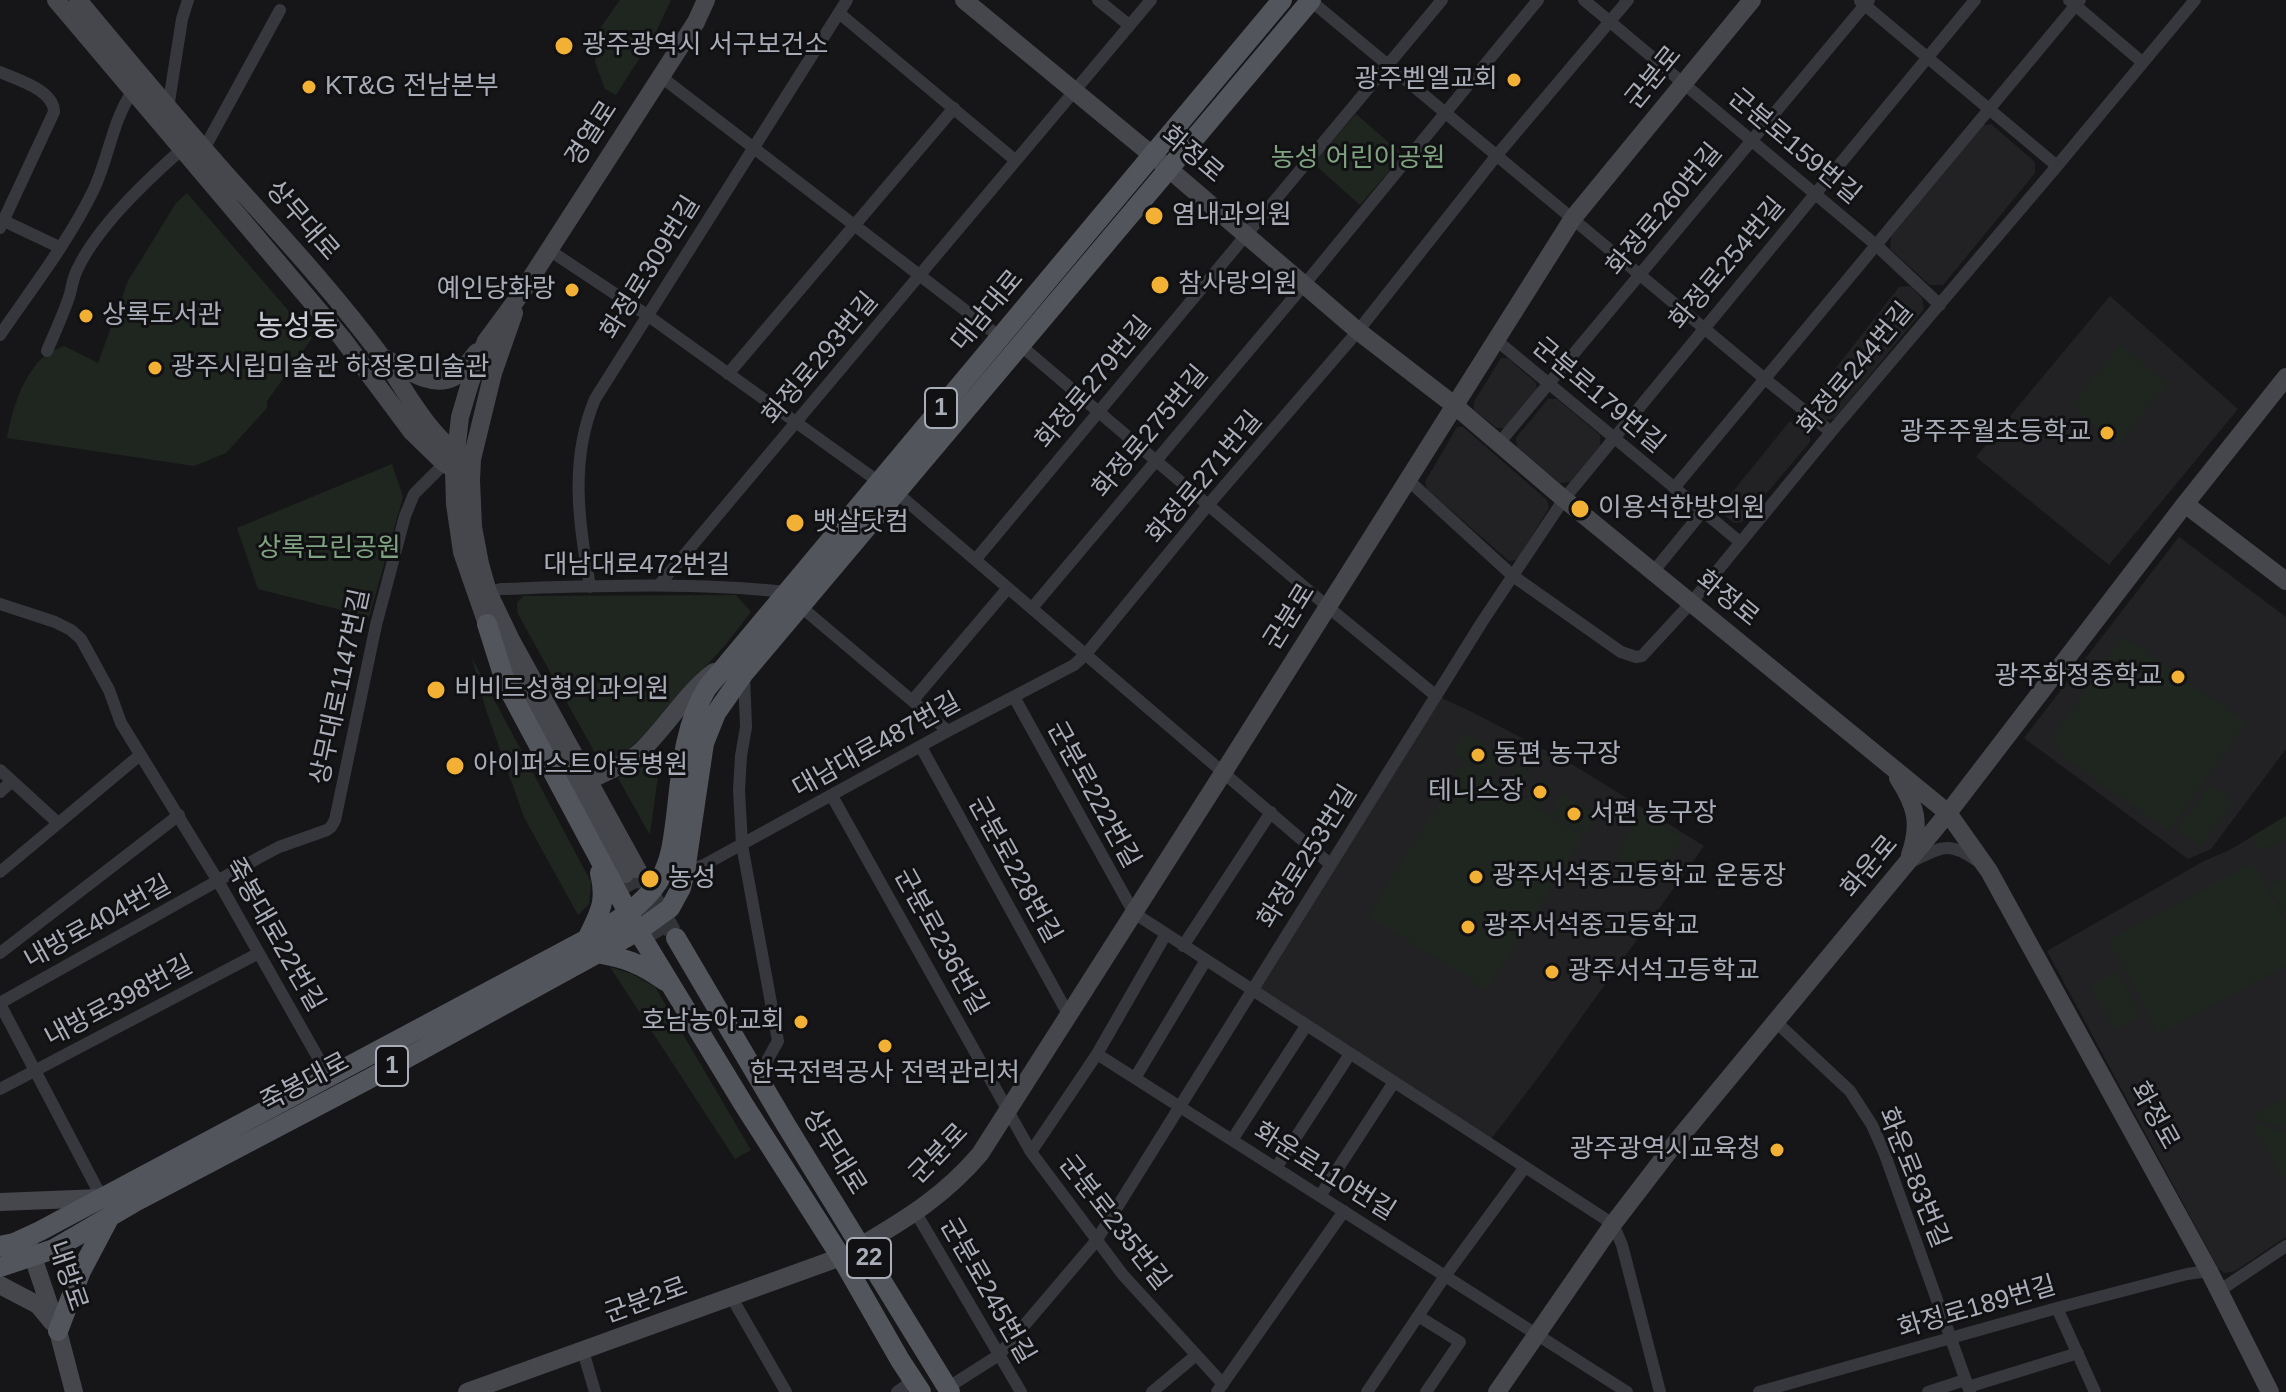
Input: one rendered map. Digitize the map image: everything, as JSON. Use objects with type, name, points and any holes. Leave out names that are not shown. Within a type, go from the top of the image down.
[{"type":"main road","name":"대남대로","points":[[888,487],[1000,337],[1282,0]]},
{"type":"main road","name":"대남대로","points":[[633,922],[658,884],[672,850],[687,741],[698,703],[736,667],[888,487],[1020,345],[1311,0]]},
{"type":"main road","points":[[487,624],[506,684],[633,922]]},
{"type":"main road","name":"대남대로","points":[[670,908],[681,888],[685,871],[704,743],[736,667]]},
{"type":"main road","points":[[594,850],[604,896],[591,946],[645,966],[669,984]]},
{"type":"main road","name":"22","points":[[670,908],[786,1110],[786,1125]]},
{"type":"main road","name":"죽봉대로","points":[[10,1240],[106,1207],[133,1203],[367,1080],[633,922],[670,908]]},
{"type":"main road","name":"22","points":[[633,922],[772,1150]]},
{"type":"main road","name":"상무대로","points":[[911,1388],[900,1360],[841,1257],[772,1150],[772,1130],[670,941],[862,1245],[948,1390]]},
{"type":"main road","name":"죽봉대로","points":[[0,1267],[54,1249],[145,1176],[329,1077],[591,946]]},
{"type":"main road","points":[[133,1203],[124,1202],[123,1197],[136,1188],[145,1176]]},
{"type":"main road","points":[[58,1331],[106,1207]]},
{"type":"street","name":"상무대로","points":[[56,0],[342,338],[412,432],[457,461]]},
{"type":"street","name":"상무대로","points":[[78,0],[168,108],[315,274],[382,356],[471,480],[473,527],[488,592],[631,872],[487,624],[462,552],[455,504],[457,461]]},
{"type":"street","points":[[168,108],[182,19],[188,0]]},
{"type":"street","name":"경열로","points":[[457,461],[460,417],[486,341],[520,295],[696,22],[706,0]]},
{"type":"street","name":"화정로309번길","points":[[590,587],[577,495],[579,457],[587,418],[602,387],[847,0]]},
{"type":"street","name":"화정로","points":[[964,0],[1153,155],[1358,331],[1500,442],[1564,499],[1948,813],[1989,871],[2209,1271],[2270,1392]]},
{"type":"street","points":[[1098,0],[1129,25]]},
{"type":"street","name":"화정로293번길","points":[[659,585],[1151,0]]},
{"type":"street","points":[[1311,0],[1831,432]]},
{"type":"street","name":"화정로279번길","points":[[976,559],[1442,0]]},
{"type":"street","name":"화정로275번길","points":[[1032,608],[1304,285],[1538,0]]},
{"type":"street","name":"군분로159번길","points":[[1584,0],[1876,245],[1940,305]]},
{"type":"street","name":"화정로271번길","points":[[1086,654],[1209,504],[1358,331],[1497,155],[1628,0]]},
{"type":"street","name":"군분로","points":[[862,1245],[916,1213],[958,1179],[980,1154],[1573,218],[1752,0]]},
{"type":"street","name":"화정로254번길","points":[[1564,499],[1975,0]]},
{"type":"street","name":"화정로244번길","points":[[1513,576],[1621,652],[1642,656],[1691,603],[2195,0]]},
{"type":"street","points":[[1864,2],[2057,166]]},
{"type":"street","name":"화정로260번길","points":[[1500,442],[1864,2]]},
{"type":"street","points":[[1876,245],[2075,2],[2142,62]]},
{"type":"street","points":[[204,149],[280,10]]},
{"type":"street","points":[[839,13],[1015,160]]},
{"type":"street","points":[[0,72],[49,96],[54,105],[54,112],[2,223],[59,247]]},
{"type":"street","points":[[660,76],[1000,337]]},
{"type":"street","points":[[0,335],[81,213],[99,178],[121,108],[132,92]]},
{"type":"street","points":[[728,374],[954,108]]},
{"type":"street","points":[[47,351],[76,272],[93,244],[123,207],[181,150]]},
{"type":"street","name":"군분로179번길","points":[[1674,488],[1876,245]]},
{"type":"street","points":[[549,250],[647,315],[888,487],[1330,864]]},
{"type":"street","name":"경열로","points":[[457,461],[493,373],[520,295]]},
{"type":"street","name":"군분로179번길","points":[[1495,339],[1740,542]]},
{"type":"street","points":[[382,356],[415,375],[435,381],[454,377],[486,341]]},
{"type":"street","points":[[1020,345],[1435,695]]},
{"type":"street","name":"화운로","points":[[1497,1392],[1613,1224],[1676,1142],[1948,813],[2185,504],[2280,392],[2286,377]]},
{"type":"street","name":"상무대로1147번길","points":[[218,881],[279,847],[331,827],[376,625],[405,516],[414,494],[457,461]]},
{"type":"street","points":[[1407,479],[1513,576]]},
{"type":"street","name":"화정로253번길","points":[[948,1390],[999,1355],[1096,1241],[1435,695],[1564,499]]},
{"type":"street","points":[[2185,504],[2286,581]]},
{"type":"street","points":[[1653,572],[1703,511]]},
{"type":"street","name":"대남대로472번길","points":[[488,592],[501,589],[659,585],[741,587],[793,599]]},
{"type":"street","points":[[913,700],[1008,588]]},
{"type":"street","name":"상무대로","points":[[488,592],[534,661],[670,908]]},
{"type":"street","points":[[793,599],[948,731]]},
{"type":"street","name":"죽봉대로22번길","points":[[0,604],[55,622],[81,639],[109,690],[121,723],[218,881],[329,1077]]},
{"type":"street","name":"대남대로487번길","points":[[685,871],[704,865],[742,845],[1074,665],[1086,654]]},
{"type":"street","points":[[598,776],[640,752],[683,700],[710,675],[736,667],[746,727],[739,790],[742,845],[778,1041],[763,1068]]},
{"type":"street","name":"군분로222번길","points":[[1014,697],[1134,913]]},
{"type":"street","name":"군분로228번길","points":[[921,747],[1068,1014]]},
{"type":"street","points":[[0,872],[140,755]]},
{"type":"street","points":[[1887,763],[1908,794],[1915,813],[1916,838],[1907,864]]},
{"type":"street","points":[[0,770],[58,823]]},
{"type":"street","points":[[0,792],[12,781]]},
{"type":"street","name":"군분로236번길","points":[[832,796],[1008,1111]]},
{"type":"street","points":[[1183,946],[1271,812]]},
{"type":"street","points":[[0,953],[179,815]]},
{"type":"street","points":[[1907,864],[1946,847],[1965,853],[1989,871]]},
{"type":"street","name":"내방로404번길","points":[[0,1003],[218,881]]},
{"type":"street","points":[[1134,913],[1613,1224],[1622,1245],[1660,1392]]},
{"type":"street","points":[[1031,1152],[1097,1054],[1166,934]]},
{"type":"street","name":"내방로398번길","points":[[0,1089],[259,953]]},
{"type":"street","points":[[1135,1078],[1206,960]]},
{"type":"street","points":[[0,1003],[106,1207],[0,1202]]},
{"type":"street","name":"화운로83번길","points":[[1775,1021],[1850,1091],[1872,1125],[1968,1386]]},
{"type":"street","points":[[1232,1140],[1306,1026]]},
{"type":"street","name":"화운로110번길","points":[[1097,1054],[1627,1392]]},
{"type":"street","points":[[1276,1168],[1350,1054]]},
{"type":"street","points":[[1320,1196],[1394,1082]]},
{"type":"street","name":"군분로235번길","points":[[1008,1111],[1031,1152],[1096,1241],[1220,1388]]},
{"type":"street","points":[[1367,1392],[1445,1276],[1525,1167]]},
{"type":"street","points":[[1220,1388],[1344,1211]]},
{"type":"street","name":"군분로245번길","points":[[916,1213],[1021,1392]]},
{"type":"street","name":"내방로","points":[[10,1240],[31,1258],[58,1331],[74,1392]]},
{"type":"street","points":[[2219,1291],[2286,1246]]},
{"type":"street","name":"군분2로","points":[[467,1392],[841,1257]]},
{"type":"street","name":"화정로189번길","points":[[1759,1392],[2057,1308],[2209,1271]]},
{"type":"street","points":[[0,1285],[38,1305],[58,1331]]},
{"type":"street","points":[[732,1298],[786,1392]]},
{"type":"street","points":[[2057,1308],[2095,1392]]},
{"type":"street","points":[[1418,1316],[1460,1342],[1426,1392]]},
{"type":"street","points":[[583,1351],[595,1392]]},
{"type":"street","points":[[1928,1392],[1968,1386],[2078,1353]]},
{"type":"street","points":[[1152,1392],[1195,1356]]},
{"type":"shaded area","points":[[1991,124],[2035,162],[2035,173],[1943,285],[1930,285],[1890,249],[1891,237],[1983,125]]},
{"type":"shaded area","points":[[1910,286],[1922,298],[1924,309],[1834,419],[1824,420],[1813,410],[1810,401],[1899,287]]},
{"type":"shaded area","name":"광주주월초등학교","points":[[2110,296],[2238,409],[2109,565],[1976,457]]},
{"type":"shaded area","points":[[1501,358],[1508,358],[1536,383],[1537,391],[1505,428],[1497,428],[1474,410],[1474,402]]},
{"type":"shaded area","points":[[1548,399],[1557,399],[1600,435],[1600,446],[1570,482],[1560,483],[1517,448],[1516,438]]},
{"type":"shaded area","points":[[1797,421],[1810,434],[1810,442],[1742,522],[1734,523],[1723,514],[1722,505],[1789,422]]},
{"type":"shaded area","points":[[1457,427],[1463,427],[1547,500],[1549,508],[1517,560],[1509,561],[1427,489],[1425,482]]},
{"type":"shaded area","name":"광주화정중학교","points":[[2179,537],[2286,617],[2286,749],[2211,849],[2188,859],[2024,738]]},
{"type":"shaded area","name":"광주서석중고등학교","points":[[1435,695],[1570,763],[1704,846],[1488,1143],[1251,990]]},
{"type":"shaded area","points":[[2286,816],[2286,1237],[2235,1271],[2224,1273],[2218,1268],[2047,951]]},
{"type":"green space","points":[[620,0],[671,0],[655,34],[616,95],[605,89],[595,62],[601,27]]},
{"type":"green space","name":"농성 어린이공원","points":[[1356,114],[1403,155],[1360,205],[1313,163]]},
{"type":"green space","points":[[187,193],[312,338],[267,401],[267,408],[226,453],[194,466],[7,438],[15,404],[25,382],[46,355],[64,346],[98,363],[128,281],[176,203]]},
{"type":"green space","points":[[2120,344],[2168,383],[2118,445],[2071,406]]},
{"type":"green space","name":"상록근린공원","points":[[392,464],[403,497],[369,617],[258,589],[237,528]]},
{"type":"green space","points":[[736,595],[751,612],[726,644],[643,736],[618,758],[600,762],[518,614],[517,603],[523,596]]},
{"type":"green space","points":[[2123,636],[2246,722],[2169,831],[2058,753],[2055,733]]},
{"type":"green space","points":[[472,658],[591,882],[589,904],[578,915],[524,817],[486,710]]},
{"type":"green space","name":"동편 농구장","points":[[1465,732],[1505,758],[1492,777],[1452,752]]},
{"type":"green space","points":[[661,754],[650,834],[650,835],[618,778]]},
{"type":"green space","name":"광주서석중고등학교 운동장","points":[[1464,762],[1584,837],[1486,989],[1368,916]]},
{"type":"green space","name":"테니스장","points":[[1519,765],[1530,773],[1515,793],[1505,785]]},
{"type":"green space","name":"테니스장","points":[[1542,778],[1553,786],[1538,807],[1527,799]]},
{"type":"green space","points":[[2210,785],[2234,802],[2200,846],[2177,829]]},
{"type":"green space","name":"서편 농구장","points":[[1562,794],[1597,815],[1585,834],[1551,814]]},
{"type":"green space","points":[[1641,813],[1683,838],[1657,882],[1615,856]]},
{"type":"green space","points":[[2286,816],[2286,839],[2258,850],[2251,837]]},
{"type":"green space","points":[[2253,862],[2286,922],[2286,965],[2159,1034],[2109,941]]},
{"type":"green space","points":[[2286,877],[2286,917],[2269,886]]},
{"type":"green space","points":[[610,967],[632,974],[655,987],[751,1150],[735,1159]]},
{"type":"green space","points":[[2117,971],[2141,1016],[2115,1030],[2090,985]]},
{"type":"green space","points":[[2284,1099],[2286,1128],[2254,1119],[2255,1115]]},
{"type":"green space","points":[[2254,1122],[2286,1132],[2286,1177],[2283,1179],[2253,1125]]},
{"type":"tunnel","points":[[637,869],[676,938]]},
{"type":"tunnel","points":[[625,874],[665,944]]},
{"type":"place","name":"광주광역시 서구보건소","points":[[564,46]]},
{"type":"place","name":"광주벧엘교회","points":[[1514,80]]},
{"type":"place","name":"KT&G 전남본부","points":[[309,87]]},
{"type":"place","name":"염내과의원","points":[[1154,216]]},
{"type":"place","name":"참사랑의원","points":[[1160,285]]},
{"type":"place","name":"예인당화랑","points":[[572,290]]},
{"type":"place","name":"상록도서관","points":[[86,316]]},
{"type":"place","name":"광주시립미술관 하정웅미술관","points":[[155,368]]},
{"type":"place","name":"광주주월초등학교","points":[[2107,433]]},
{"type":"place","name":"이용석한방의원","points":[[1580,509]]},
{"type":"place","name":"뱃살닷컴","points":[[795,523]]},
{"type":"place","name":"광주화정중학교","points":[[2178,677]]},
{"type":"place","name":"비비드성형외과의원","points":[[436,690]]},
{"type":"place","name":"동편 농구장","points":[[1478,755]]},
{"type":"place","name":"아이퍼스트아동병원","points":[[455,766]]},
{"type":"place","name":"테니스장","points":[[1540,792]]},
{"type":"place","name":"서편 농구장","points":[[1574,814]]},
{"type":"place","name":"광주서석중고등학교 운동장","points":[[1476,877]]},
{"type":"place","name":"농성","points":[[650,879]]},
{"type":"place","name":"광주서석중고등학교","points":[[1468,927]]},
{"type":"place","name":"광주서석고등학교","points":[[1552,972]]},
{"type":"place","name":"호남농아교회","points":[[801,1022]]},
{"type":"place","name":"한국전력공사 전력관리처","points":[[885,1046]]},
{"type":"place","name":"광주광역시교육청","points":[[1777,1150]]},
{"type":"district","name":"농성동","points":[[297,328]]}]
